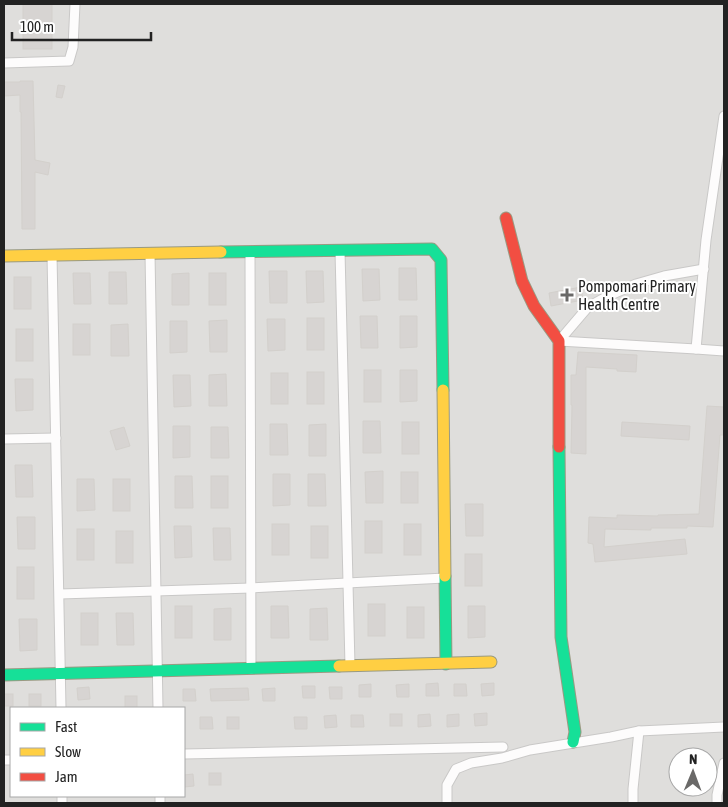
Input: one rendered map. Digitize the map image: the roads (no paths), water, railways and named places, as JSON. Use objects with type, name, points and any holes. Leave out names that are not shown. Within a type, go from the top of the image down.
[{"type":"street","points":[[4,63],[68,62],[74,47],[75,4]]},
{"type":"street","points":[[696,348],[706,240],[724,116]]},
{"type":"street","points":[[506,218],[522,281],[534,306],[559,341],[561,637],[575,732],[573,742]]},
{"type":"street","points":[[4,256],[432,249],[441,260],[446,664]]},
{"type":"street","points":[[340,251],[350,666]]},
{"type":"street","points":[[250,252],[251,669]]},
{"type":"street","points":[[150,254],[158,707]]},
{"type":"street","points":[[52,255],[62,707]]},
{"type":"street","points":[[559,341],[588,307],[608,296],[636,284],[664,276],[704,269]]},
{"type":"street","points":[[559,341],[724,351]]},
{"type":"street","points":[[4,439],[56,438]]},
{"type":"street","points":[[60,594],[156,592],[445,578]]},
{"type":"street","points":[[4,674],[491,662]]},
{"type":"street","points":[[447,803],[448,785],[456,769],[471,763],[502,758],[530,750],[563,746],[573,742],[639,731],[724,727]]},
{"type":"street","points":[[633,803],[639,731]]},
{"type":"street","points":[[185,754],[503,747]]},
{"type":"street","points":[[716,803],[724,762]]},
{"type":"place","name":"Pompomari Primary Health Centre","points":[[567,295]]}]
